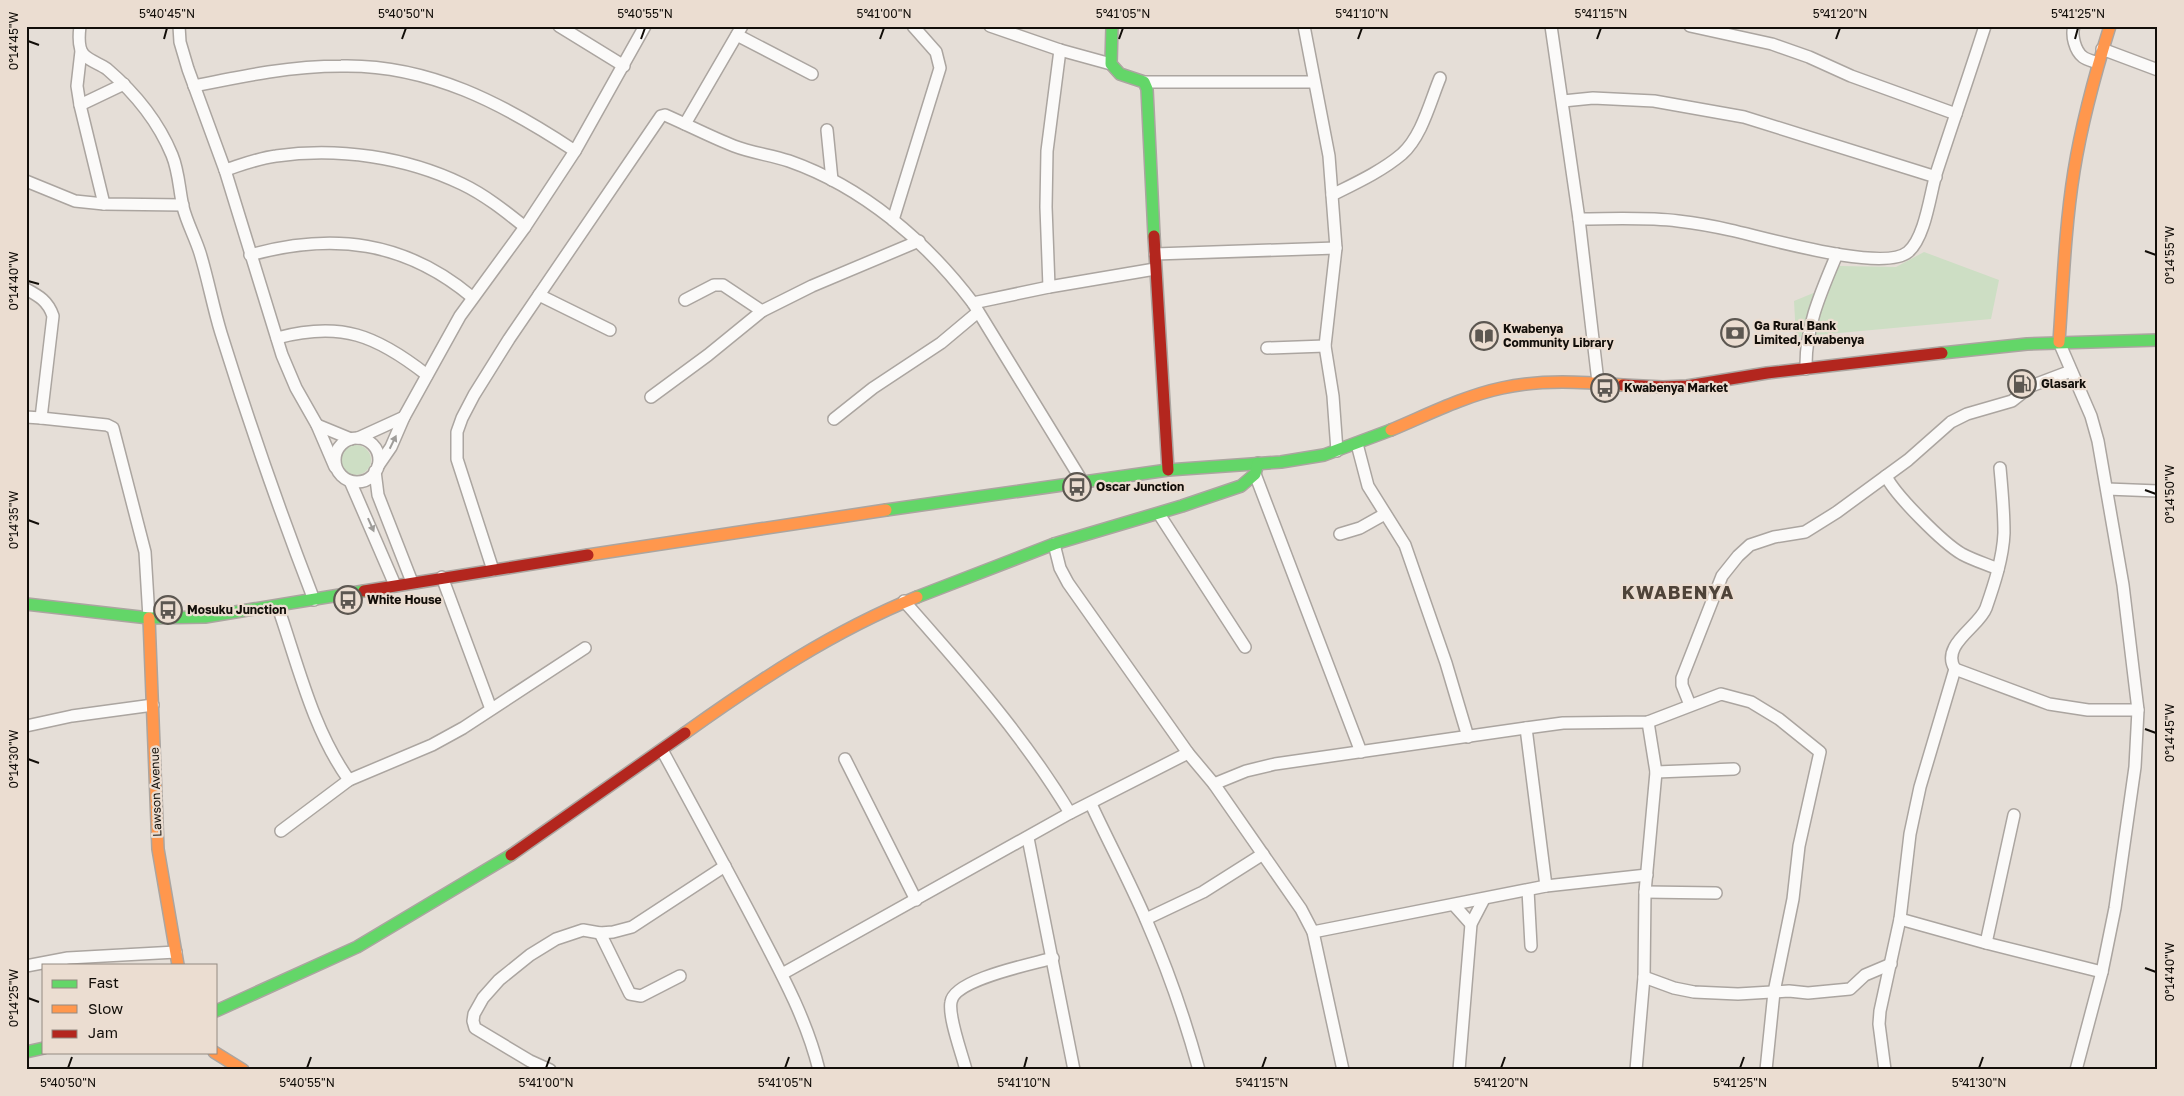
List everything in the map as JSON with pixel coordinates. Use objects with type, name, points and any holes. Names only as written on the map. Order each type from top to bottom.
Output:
[{"type":"main road","points":[[1112,26],[1111,64],[1120,74],[1144,82],[1147,89],[1150,115],[1155,269],[1168,470]]},
{"type":"main road","points":[[2059,342],[2064,265],[2075,166],[2084,115],[2110,26]]},
{"type":"main road","points":[[26,604],[149,618],[205,617],[278,607],[412,582],[1082,481],[1168,470],[1256,468],[1337,451],[1436,411],[1502,388],[1547,382],[1687,386],[1806,369],[2059,342],[2158,340]]},
{"type":"main road","points":[[218,1011],[358,947],[510,856],[707,717],[822,642],[904,601],[1054,544],[1159,514],[1242,486],[1256,468]]},
{"type":"main road","name":"Lawson Avenue","points":[[149,618],[158,849],[178,964]]},
{"type":"main road","points":[[218,1043],[239,1067]]},
{"type":"main road","points":[[26,1052],[42,1048]]},
{"type":"main road","points":[[217,1054],[239,1067]]},
{"type":"street","points":[[80,26],[81,51],[77,86],[104,204]]},
{"type":"street","points":[[179,26],[188,69],[225,170],[277,338],[296,388],[317,425],[336,466],[344,478],[350,481],[364,480],[377,468],[391,447],[404,417],[472,298],[525,227],[575,151],[645,26]]},
{"type":"street","points":[[559,26],[624,66]]},
{"type":"street","points":[[893,220],[940,68],[936,52],[912,26]]},
{"type":"street","points":[[990,26],[1060,50],[1111,64]]},
{"type":"street","points":[[1304,26],[1329,156],[1332,194],[1336,248],[1325,346],[1333,396],[1337,451]]},
{"type":"street","points":[[1551,26],[1579,219],[1598,382]]},
{"type":"street","points":[[1690,26],[1772,44],[1956,114]]},
{"type":"street","points":[[1579,219],[1676,221],[1729,230],[1803,248],[1837,254],[1891,259],[1909,252],[1916,242],[1922,226],[1985,26]]},
{"type":"street","points":[[2074,26],[2072,31],[2076,46],[2082,56],[2098,63]]},
{"type":"street","points":[[685,124],[740,31],[812,74]]},
{"type":"street","points":[[2102,49],[2158,70]]},
{"type":"street","points":[[1049,286],[1046,225],[1047,151],[1060,50]]},
{"type":"street","points":[[81,51],[85,57],[104,67],[124,84],[145,107],[170,149],[180,180],[183,205],[190,230],[200,251],[221,332],[262,462],[314,600]]},
{"type":"street","points":[[194,86],[260,73],[309,67],[380,68],[465,89],[529,120],[575,151]]},
{"type":"street","points":[[1332,194],[1361,180],[1403,153],[1414,139],[1440,78]]},
{"type":"street","points":[[1144,82],[1314,82]]},
{"type":"street","points":[[80,105],[124,84]]},
{"type":"street","points":[[1563,101],[1593,98],[1654,102],[1744,117],[1936,177]]},
{"type":"street","points":[[493,570],[457,459],[458,432],[462,418],[474,395],[539,295],[659,117],[665,115],[734,146],[790,162],[832,180],[862,196],[919,241],[955,279],[976,307],[1082,481]]},
{"type":"street","points":[[827,130],[832,180]]},
{"type":"street","points":[[225,170],[275,156],[304,153],[356,155],[398,162],[462,184],[492,202],[525,227]]},
{"type":"street","points":[[26,182],[75,201],[104,204],[183,205]]},
{"type":"street","points":[[651,396],[708,355],[762,311],[796,293],[919,241]]},
{"type":"street","points":[[250,255],[306,243],[364,245],[400,254],[430,268],[458,285],[472,298]]},
{"type":"street","points":[[1155,254],[1336,248]]},
{"type":"street","points":[[1806,369],[1805,347],[1807,334],[1837,254]]},
{"type":"street","points":[[834,419],[873,388],[941,342],[976,307],[1049,286],[1155,269]]},
{"type":"street","points":[[686,300],[714,285],[723,285],[762,311]]},
{"type":"street","points":[[26,289],[40,297],[50,306],[53,316],[41,418]]},
{"type":"street","points":[[539,295],[610,330]]},
{"type":"street","points":[[277,338],[313,330],[348,332],[394,351],[427,375]]},
{"type":"street","points":[[2059,342],[2091,416],[2108,489],[2124,585],[2138,710],[2135,767],[2126,843],[2102,972],[2076,1070]]},
{"type":"street","points":[[1267,348],[1325,346]]},
{"type":"street","points":[[1690,705],[1682,685],[1682,678],[1722,576],[1738,556],[1750,545],[1758,541],[1805,532],[1837,512],[1908,460],[1951,422],[1967,414],[2012,401],[2031,386],[2071,370]]},
{"type":"street","points":[[26,417],[107,425],[113,428],[145,552],[149,618]]},
{"type":"street","points":[[336,466],[336,452],[340,446],[404,417]]},
{"type":"street","points":[[317,425],[371,444],[376,450],[378,495],[401,558],[412,582]]},
{"type":"street","points":[[1357,444],[1368,486],[1405,544],[1446,663],[1468,736]]},
{"type":"street","points":[[1256,468],[1361,752]]},
{"type":"street","points":[[2000,468],[2004,534],[1998,569],[1985,611],[1956,647],[1952,663],[1955,669],[2048,704],[2088,710],[2138,710]]},
{"type":"street","points":[[1886,476],[1896,492],[1941,538],[1961,553],[1998,569]]},
{"type":"street","points":[[350,481],[395,585]]},
{"type":"street","points":[[2108,489],[2158,491]]},
{"type":"street","points":[[1159,514],[1245,647]]},
{"type":"street","points":[[1340,534],[1360,528],[1385,514]]},
{"type":"street","points":[[1054,544],[1060,568],[1068,583],[1188,752],[1214,784],[1301,910],[1313,932],[1343,1070]]},
{"type":"street","points":[[386,562],[401,558]]},
{"type":"street","points":[[442,578],[491,709]]},
{"type":"street","points":[[904,601],[992,700],[1028,748],[1070,813]]},
{"type":"street","points":[[278,607],[320,728],[349,780]]},
{"type":"street","points":[[282,831],[349,780],[432,745],[463,728],[585,648]]},
{"type":"street","points":[[1885,1070],[1879,1024],[1900,919],[1910,834],[1920,787],[1955,669]]},
{"type":"street","points":[[1214,784],[1246,771],[1275,764],[1563,723],[1648,722],[1722,694],[1743,698],[1779,719],[1820,752],[1800,837],[1793,899],[1774,992],[1766,1070]]},
{"type":"street","points":[[26,726],[72,716],[153,705]]},
{"type":"street","points":[[1636,1070],[1644,977],[1645,892],[1656,772],[1648,722]]},
{"type":"street","points":[[1526,728],[1546,886]]},
{"type":"street","points":[[662,750],[782,974],[809,1033],[819,1070]]},
{"type":"street","points":[[782,974],[1070,813],[1091,804],[1188,752]]},
{"type":"street","points":[[845,759],[916,900]]},
{"type":"street","points":[[1656,772],[1734,769]]},
{"type":"street","points":[[1091,804],[1146,919],[1176,996],[1199,1070]]},
{"type":"street","points":[[1986,943],[2014,815]]},
{"type":"street","points":[[1028,838],[1054,958],[1074,1070]]},
{"type":"street","points":[[1146,919],[1203,892],[1263,854]]},
{"type":"street","points":[[550,1070],[529,1065],[475,1028],[473,1022],[478,1006],[499,980],[530,955],[556,939],[584,930],[600,933],[632,927],[725,866]]},
{"type":"street","points":[[1313,932],[1546,886],[1647,875]]},
{"type":"street","points":[[1528,890],[1531,946]]},
{"type":"street","points":[[1645,892],[1716,894]]},
{"type":"street","points":[[1459,1070],[1472,924],[1484,899]]},
{"type":"street","points":[[1454,905],[1472,924]]},
{"type":"street","points":[[1900,919],[2102,972]]},
{"type":"street","points":[[600,933],[630,994],[641,996],[680,976]]},
{"type":"street","points":[[26,966],[68,958],[176,952]]},
{"type":"street","points":[[966,1070],[950,1011],[952,997],[958,991],[978,980],[1054,958]]},
{"type":"street","points":[[1644,977],[1674,988],[1694,992],[1738,994],[1790,991],[1808,993],[1850,990],[1865,975],[1890,964]]},
{"type":"green space","points":[[1924,252],[1999,280],[1991,319],[1796,337],[1794,301],[1828,287],[1839,266],[1896,267]]},
{"type":"green space","points":[[356,445],[367,449],[371,460],[367,471],[356,475],[345,471],[341,460],[345,449]]},
{"type":"traffic: fast","points":[[1112,26],[1111,64],[1120,74],[1144,82],[1147,89],[1154,236]]},
{"type":"traffic: fast","points":[[1942,353],[2027,344],[2158,340]]},
{"type":"traffic: fast","points":[[886,510],[1168,470],[1281,462],[1324,455],[1391,430]]},
{"type":"traffic: fast","points":[[917,597],[1054,544],[1182,506],[1241,486],[1255,474],[1258,463]]},
{"type":"traffic: fast","points":[[26,604],[149,618],[205,617],[364,591]]},
{"type":"traffic: fast","points":[[218,1010],[357,947],[511,855]]},
{"type":"traffic: fast","points":[[26,1052],[42,1048]]},
{"type":"traffic: slow","points":[[2059,342],[2066,235],[2074,171],[2089,98],[2110,26]]},
{"type":"traffic: slow","points":[[1391,430],[1460,401],[1488,391],[1517,385],[1547,382],[1623,385]]},
{"type":"traffic: slow","points":[[588,555],[886,510]]},
{"type":"traffic: slow","points":[[685,733],[797,658],[856,625],[917,597]]},
{"type":"traffic: slow","points":[[149,618],[158,849],[178,964]]},
{"type":"traffic: slow","points":[[217,1054],[243,1070]]},
{"type":"traffic: jam","points":[[1154,236],[1168,470]]},
{"type":"traffic: jam","points":[[1623,385],[1687,386],[1767,373],[1942,353]]},
{"type":"traffic: jam","points":[[364,591],[588,555]]},
{"type":"traffic: jam","points":[[511,855],[685,733]]},
{"type":"place","name":"Ga Rural Bank Limited, Kwabenya","points":[[1735,333]]},
{"type":"place","name":"Kwabenya Community Library","points":[[1484,336]]},
{"type":"place","name":"Glasark","points":[[2022,384]]},
{"type":"place","name":"Kwabenya Market","points":[[1605,388]]},
{"type":"place","name":"Oscar Junction","points":[[1077,487]]},
{"type":"place","name":"White House","points":[[348,600]]},
{"type":"place","name":"Mosuku Junction","points":[[168,610]]},
{"type":"district","name":"KWABENYA","points":[[1678,593]]}]
